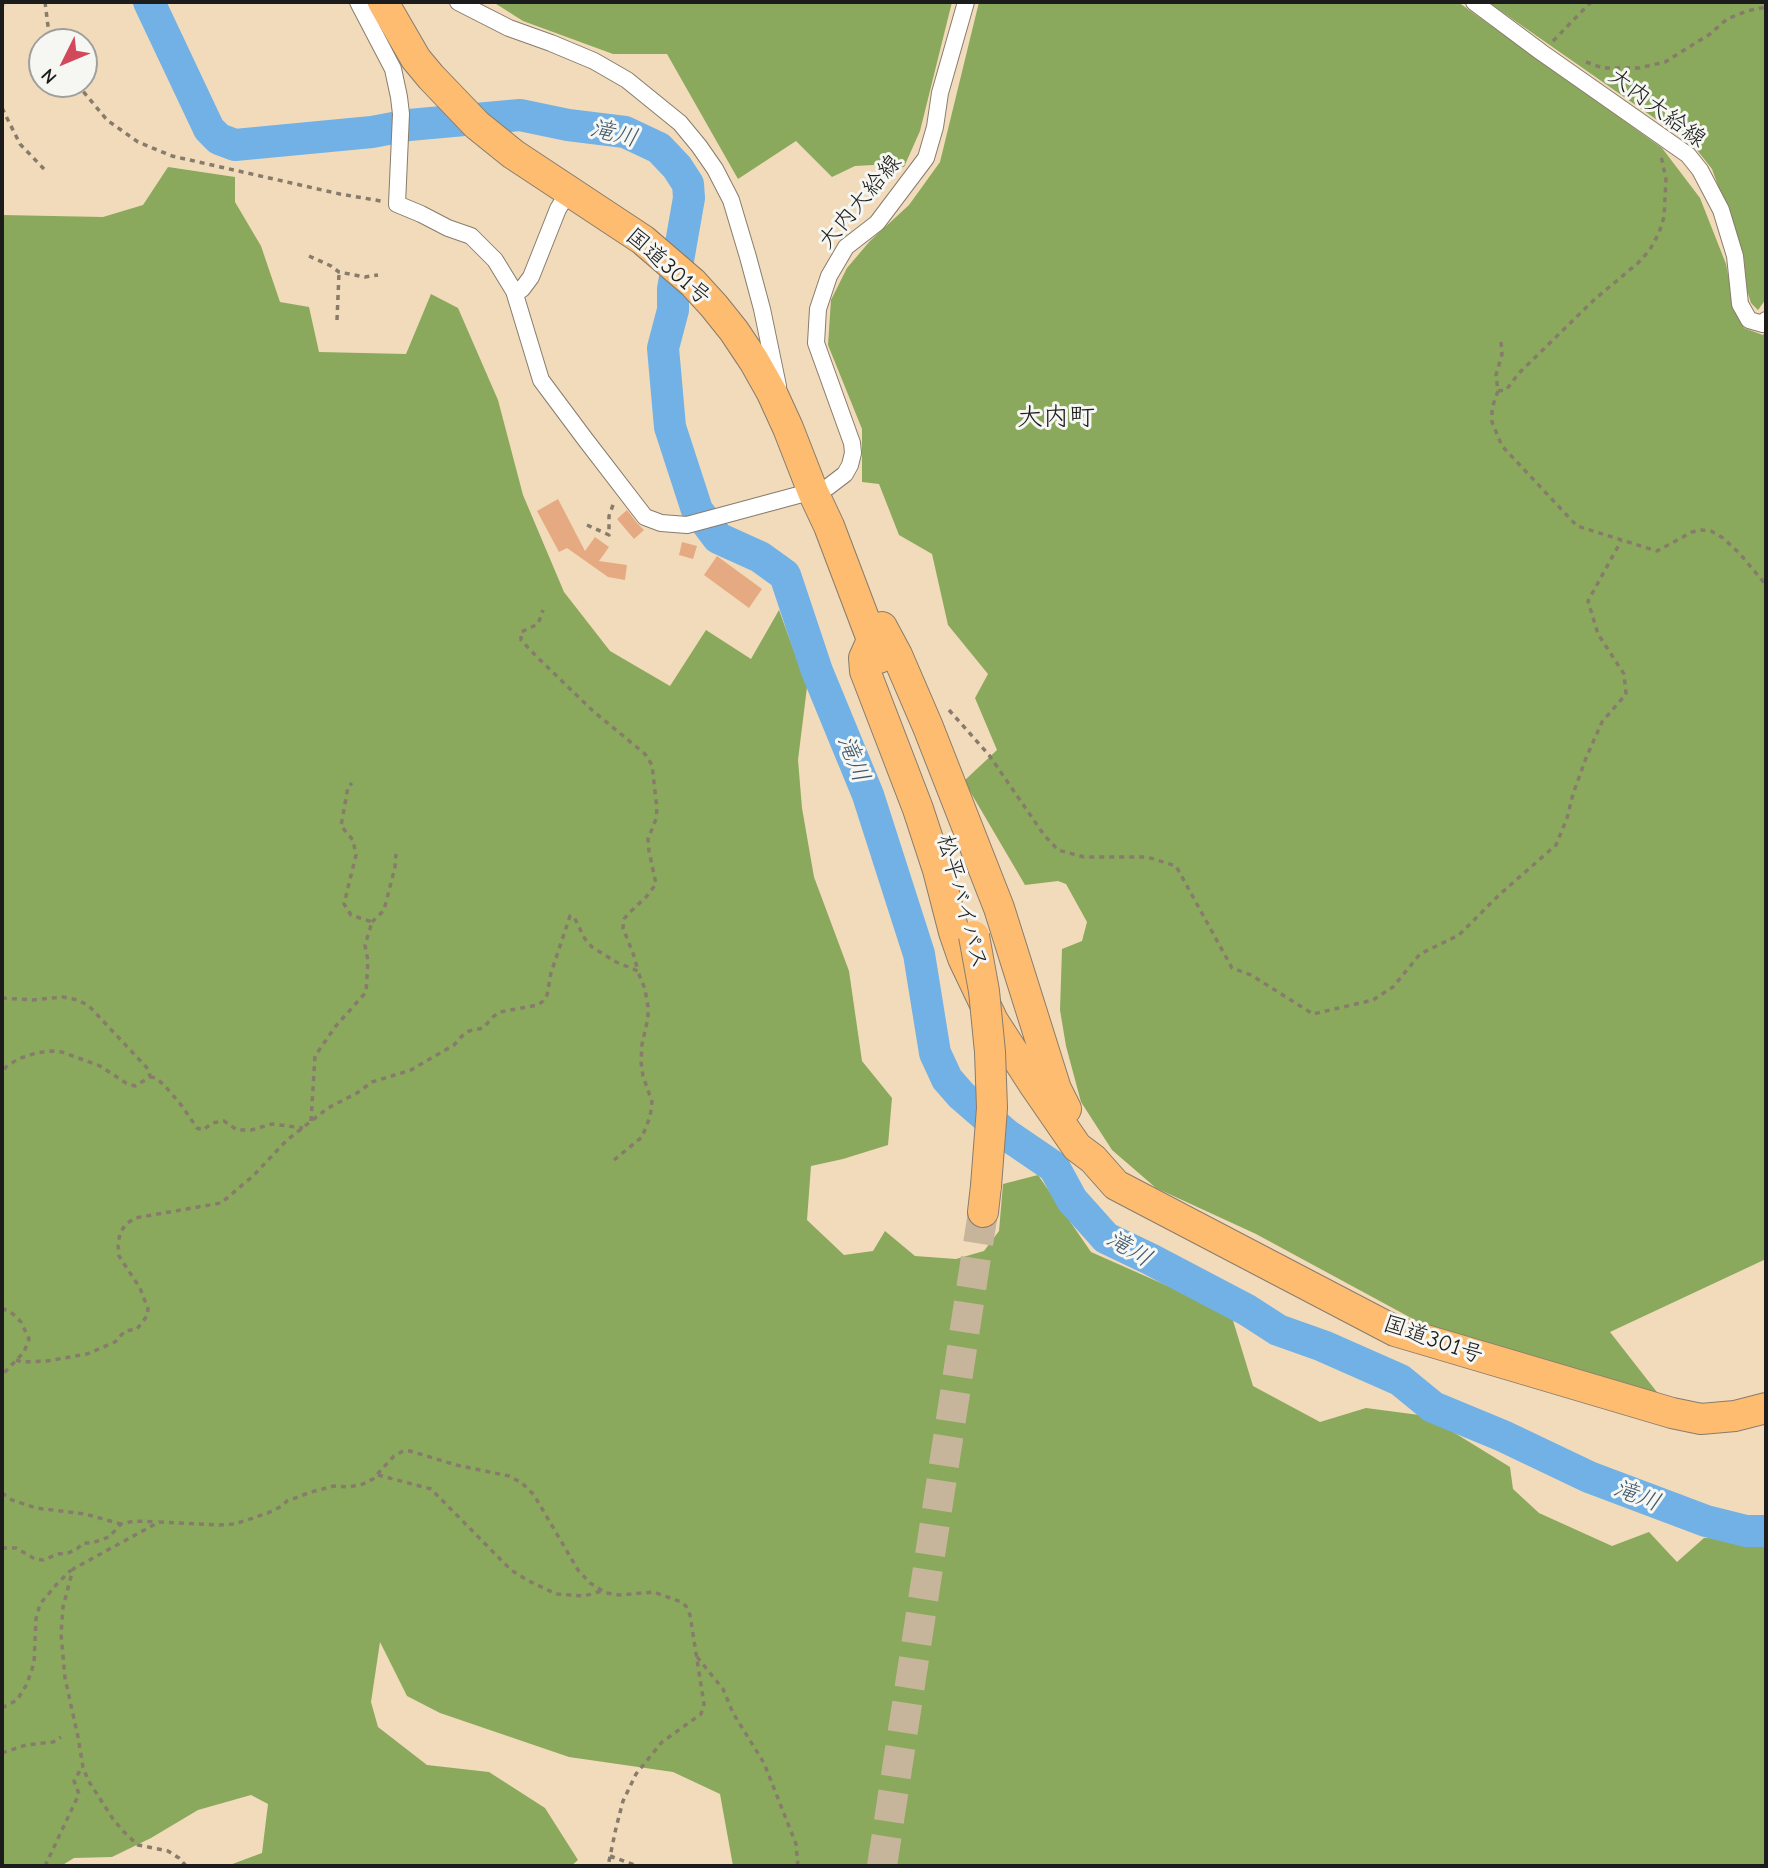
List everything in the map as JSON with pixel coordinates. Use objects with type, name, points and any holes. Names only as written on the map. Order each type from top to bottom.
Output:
[{"type":"highway","name":"国道301号","points":[[383,2],[416,59],[477,125],[513,155],[643,240],[693,283],[734,331],[776,402],[829,526],[859,606]]},
{"type":"highway","name":"松平バイパス","points":[[859,606],[956,863],[974,936],[984,991],[990,1052],[992,1108],[985,1199]]},
{"type":"highway","points":[[859,606],[877,618],[885,630],[923,715],[999,908],[1056,1089],[1093,1159]]},
{"type":"highway","points":[[872,640],[864,658],[865,671],[918,808],[963,958],[993,1021],[1035,1086],[1077,1147],[1093,1159]]},
{"type":"highway","name":"国道301号","points":[[1093,1159],[1116,1185],[1395,1331],[1672,1413],[1701,1419],[1735,1416],[1766,1408]]},
{"type":"street","points":[[358,2],[393,69],[401,114],[397,204]]},
{"type":"street","points":[[458,2],[509,28],[594,61],[627,80],[680,123],[699,146],[731,200],[762,309],[779,389],[776,402]]},
{"type":"street","name":"大内大給線","points":[[397,204],[471,236],[495,260],[514,294],[541,380],[645,517],[662,523],[687,525],[828,487],[845,474],[853,453],[852,443],[816,343],[818,309],[829,276],[846,247],[877,223],[926,158],[935,127],[940,93],[966,2]]},
{"type":"street","name":"大内大給線","points":[[1474,2],[1688,155],[1700,170],[1721,210],[1735,256],[1740,304],[1749,320],[1763,324],[1766,320]]},
{"type":"street","points":[[514,294],[522,289],[531,277],[558,209],[569,191]]},
{"type":"path","points":[[2,8],[3,2]]},
{"type":"path","points":[[45,2],[48,28]]},
{"type":"path","points":[[1541,52],[1591,2]]},
{"type":"path","points":[[1580,59],[1603,68],[1639,68],[1665,62],[1710,34],[1727,19],[1766,7]]},
{"type":"path","points":[[89,98],[107,120],[138,142],[172,156],[340,194],[397,204]]},
{"type":"path","points":[[2,108],[20,144],[44,169]]},
{"type":"path","points":[[1499,391],[1506,390],[1519,373],[1595,299],[1649,251],[1659,233],[1666,198],[1665,171],[1654,138],[1656,131]]},
{"type":"path","points":[[309,256],[339,272],[378,275]]},
{"type":"path","points":[[337,320],[339,272]]},
{"type":"path","points":[[1501,342],[1502,354],[1496,375],[1499,391],[1492,408],[1492,422],[1502,446],[1577,526],[1657,551],[1692,532],[1711,531],[1740,554],[1766,585]]},
{"type":"path","points":[[587,525],[610,535],[609,516],[612,505],[624,490]]},
{"type":"path","points":[[949,710],[989,755],[1044,835],[1058,850],[1084,857],[1147,857],[1176,866],[1232,968],[1251,975],[1313,1014],[1373,1000],[1394,986],[1420,954],[1459,935],[1499,895],[1556,845],[1586,758],[1602,722],[1626,694],[1624,674],[1598,634],[1588,601],[1620,541]]},
{"type":"path","points":[[543,610],[538,624],[521,632],[522,640],[593,711],[645,754],[652,765],[657,809],[648,839],[656,884],[629,912],[622,928],[645,989],[648,1018],[641,1062],[652,1102],[650,1117],[642,1137],[614,1160]]},
{"type":"path","points":[[352,783],[348,787],[341,826],[353,840],[356,855],[344,904],[351,915],[372,922]]},
{"type":"path","points":[[311,1121],[315,1055],[366,992],[366,945],[372,922],[384,910],[396,854]]},
{"type":"path","points":[[16,1360],[47,1360],[87,1354],[115,1342],[125,1331],[137,1329],[147,1316],[148,1309],[140,1288],[119,1256],[120,1233],[126,1224],[135,1219],[221,1203],[253,1176],[287,1140],[328,1108],[372,1082],[411,1070],[454,1045],[469,1031],[483,1028],[500,1012],[538,1005],[547,995],[551,973],[570,916],[574,917],[592,947],[638,971]]},
{"type":"path","points":[[2,998],[33,1000],[63,997],[78,1000],[89,1006],[149,1070],[150,1077]]},
{"type":"path","points":[[2,1073],[18,1059],[36,1053],[62,1052],[100,1066],[135,1086],[150,1077],[156,1078],[182,1106],[197,1128],[203,1130],[212,1123],[224,1121],[237,1130],[251,1130],[272,1124],[304,1128]]},
{"type":"path","points":[[2,1308],[21,1322],[29,1339],[24,1352],[2,1375]]},
{"type":"path","points":[[2,1493],[12,1500],[36,1508],[85,1514],[121,1524],[134,1521],[219,1525],[235,1524],[268,1513],[287,1501],[311,1492],[334,1486],[363,1484],[373,1479],[394,1456],[403,1451],[509,1476],[522,1483],[534,1495],[578,1570],[590,1583],[606,1593],[619,1595],[654,1592],[681,1602],[690,1615],[704,1704],[701,1714],[662,1742],[636,1774],[623,1801],[608,1866]]},
{"type":"path","points":[[377,1474],[431,1489],[511,1570],[527,1580],[556,1594],[584,1595],[602,1591]]},
{"type":"path","points":[[2,1708],[17,1700],[27,1684],[34,1663],[36,1619],[40,1604],[73,1569],[159,1522]]},
{"type":"path","points":[[2,1548],[16,1548],[35,1559],[49,1559],[77,1549],[83,1543],[92,1543],[109,1536],[121,1524]]},
{"type":"path","points":[[73,1569],[63,1607],[61,1634],[65,1678],[83,1767],[88,1780],[124,1832],[138,1845],[168,1851],[186,1866]]},
{"type":"path","points":[[696,1655],[723,1689],[733,1713],[764,1763],[796,1843],[798,1866]]},
{"type":"path","points":[[2,1753],[26,1745],[53,1742],[61,1737]]},
{"type":"path","points":[[45,1866],[79,1794],[74,1781],[83,1767]]},
{"type":"path","points":[[610,1856],[637,1866]]},
{"type":"green space","points":[[493,2],[952,2],[920,131],[904,167],[855,166],[832,177],[796,141],[738,179],[667,54],[613,54],[523,21]]},
{"type":"green space","points":[[979,2],[1458,2],[1662,148],[1700,198],[1726,264],[1735,312],[1744,328],[1763,335],[1766,331],[1766,1259],[1610,1332],[1660,1396],[1437,1332],[1256,1234],[1156,1188],[1112,1150],[1081,1102],[1066,1046],[1060,1010],[1062,949],[1082,941],[1087,922],[1066,884],[1058,881],[1025,885],[964,781],[997,750],[975,698],[988,674],[948,625],[932,554],[899,535],[879,484],[862,482],[862,429],[828,345],[831,300],[847,268],[870,241],[909,205],[940,162]]},
{"type":"green space","points":[[1488,2],[1766,2],[1766,299],[1758,310],[1751,303],[1744,258],[1712,169],[1693,145]]},
{"type":"green space","points":[[168,167],[235,177],[235,202],[261,246],[280,302],[309,307],[319,352],[406,354],[431,294],[458,308],[498,400],[523,495],[564,592],[610,651],[670,686],[706,630],[751,659],[779,610],[807,687],[798,760],[802,808],[814,877],[849,971],[862,1061],[892,1098],[888,1145],[811,1166],[807,1220],[844,1255],[873,1251],[885,1231],[915,1256],[956,1259],[984,1251],[999,1231],[1003,1184],[1038,1175],[1091,1252],[1231,1314],[1253,1386],[1320,1422],[1366,1408],[1427,1416],[1510,1467],[1513,1489],[1539,1513],[1612,1546],[1649,1532],[1677,1562],[1704,1538],[1766,1539],[1766,1866],[733,1866],[720,1794],[673,1772],[569,1757],[440,1713],[407,1696],[380,1642],[371,1702],[378,1727],[427,1765],[489,1772],[545,1808],[578,1860],[571,1866],[227,1866],[262,1853],[268,1804],[251,1795],[198,1810],[112,1857],[74,1858],[61,1866],[2,1866],[2,215],[103,217],[143,205]]},
{"type":"building","points":[[558,499],[585,551],[595,537],[609,547],[599,561],[627,565],[625,580],[608,577],[567,548],[559,552],[537,511]]},
{"type":"building","points":[[627,510],[644,530],[634,539],[617,519]]},
{"type":"building","points":[[682,542],[697,546],[693,559],[679,555]]},
{"type":"building","points":[[717,556],[762,589],[749,608],[704,575]]},
{"type":"waterway","name":"滝川","points":[[149,2],[209,129],[219,139],[235,145],[520,115],[568,125],[625,132],[659,148],[688,184],[689,198],[673,289],[673,310],[663,348],[670,427],[697,510],[718,538],[760,557],[785,575],[817,671],[868,795],[919,954],[935,1053],[947,1079],[961,1095],[1007,1135],[1054,1167],[1072,1200],[1106,1238],[1247,1310],[1278,1330],[1323,1346],[1400,1380],[1433,1407],[1503,1436],[1589,1477],[1706,1521],[1746,1531],[1766,1531]]},
{"type":"tunnel","points":[[882,1866],[983,1212]]},
{"type":"district","name":"大内町","points":[[1056,418]]}]
